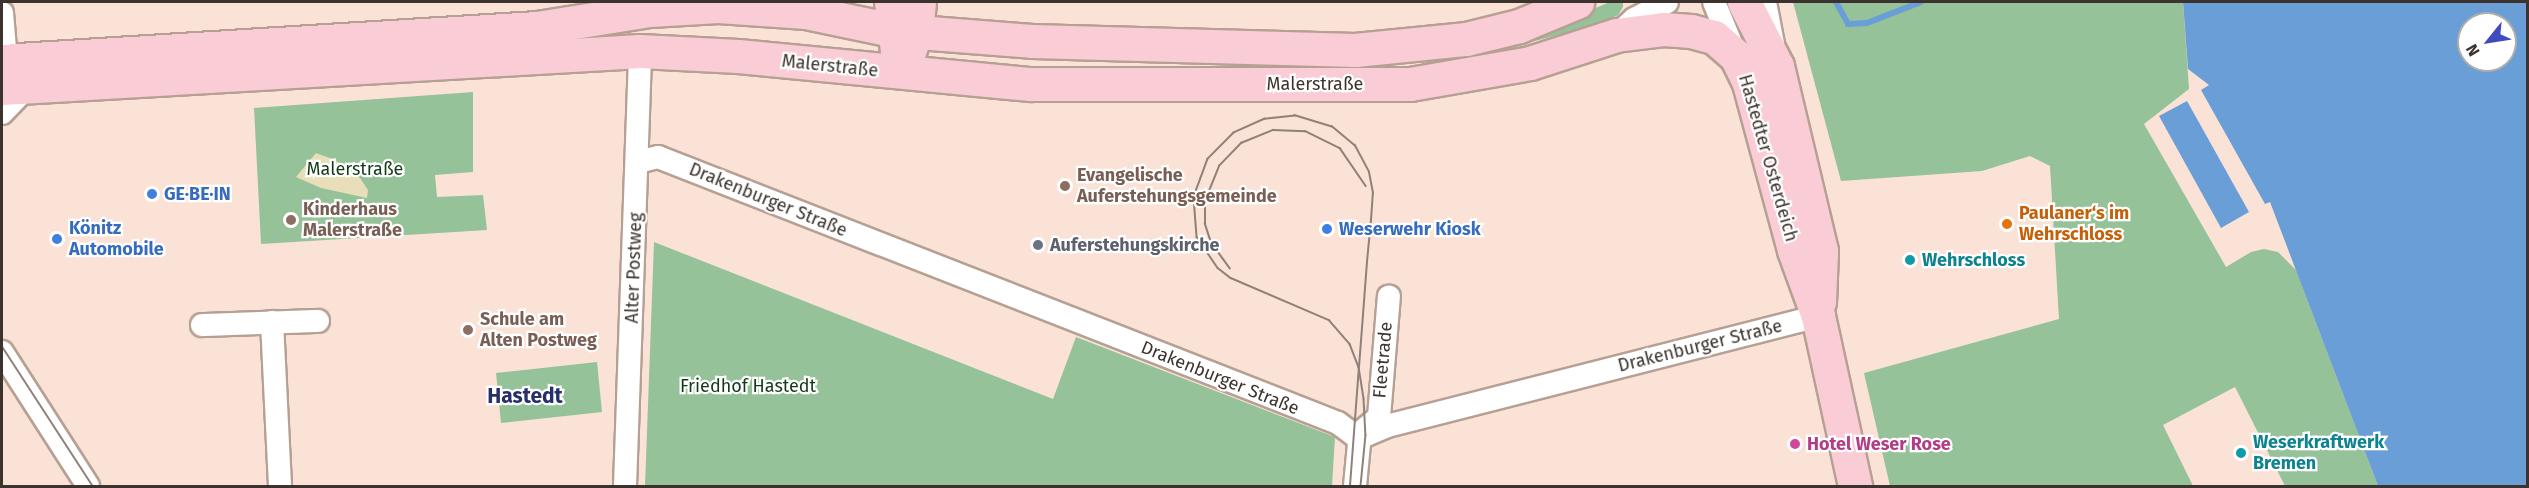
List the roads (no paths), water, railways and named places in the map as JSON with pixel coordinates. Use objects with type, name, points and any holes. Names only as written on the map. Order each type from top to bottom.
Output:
[{"type":"main road","name":"Malerstraße","points":[[9,74],[537,28],[651,6],[841,9],[905,16],[1032,42],[1355,50],[1428,45],[1519,26],[1576,2]]},
{"type":"main road","points":[[1744,2],[1777,66]]},
{"type":"main road","points":[[902,74],[905,16]]},
{"type":"main road","name":"Malerstraße","points":[[9,74],[639,51],[738,56],[902,74],[1031,84],[1410,84],[1530,63],[1629,18],[1714,37],[1736,56]]},
{"type":"main road","name":"Hastedter Osterdeich","points":[[1736,56],[1749,83],[1794,250],[1818,316],[1855,486]]},
{"type":"main road","name":"Hastedter Osterdeich","points":[[1777,66],[1821,251],[1818,316]]},
{"type":"street","name":"Malerstraße","points":[[1519,26],[1547,2]]},
{"type":"street","name":"Malerstraße","points":[[1629,18],[1667,2]]},
{"type":"street","name":"Hastedter Osterdeich","points":[[1714,2],[1736,56]]},
{"type":"street","name":"Hastedter Osterdeich","points":[[1765,2],[1777,66]]},
{"type":"street","points":[[2,13],[9,74],[2,113]]},
{"type":"street","name":"Alter Postweg","points":[[625,486],[638,162],[634,147],[639,51]]},
{"type":"street","name":"Drakenburger Straße","points":[[638,162],[658,157],[666,159],[1338,423],[1360,435],[1818,316]]},
{"type":"street","name":"Fleetrade","points":[[1360,435],[1379,417],[1389,296]]},
{"type":"street","points":[[202,325],[318,321]]},
{"type":"street","points":[[272,322],[280,486]]},
{"type":"street","points":[[2,341],[18,377]]},
{"type":"street","points":[[2,352],[88,486]]},
{"type":"street","points":[[1355,486],[1360,435]]},
{"type":"water","points":[[2183,2],[2527,2],[2527,486],[2378,486],[2270,202],[2265,204],[2201,90],[2209,85],[2188,69]]},
{"type":"water","points":[[2187,101],[2249,212],[2221,228],[2159,116]]},
{"type":"waterway","points":[[1836,2],[1848,24],[1867,23],[1921,2]]},
{"type":"tram line","points":[[1350,486],[1359,367],[1367,262],[1373,193],[1369,172],[1355,146],[1332,127],[1295,116],[1265,119],[1234,133],[1208,159],[1194,197],[1197,237],[1218,268],[1231,278],[1329,320],[1350,344],[1359,367],[1364,399],[1366,435],[1361,486]]},
{"type":"tram line","points":[[1230,269],[1211,243],[1205,224],[1205,201],[1219,166],[1241,143],[1273,130],[1305,131],[1340,148],[1366,186]]},
{"type":"tram line","points":[[2,346],[93,486]]},
{"type":"place","name":"Evangelische Auferstehungsgemeinde","points":[[1065,186]]},
{"type":"place","name":"GE·BE·IN","points":[[152,194]]},
{"type":"place","name":"Kinderhaus Malerstraße","points":[[291,220]]},
{"type":"place","name":"Paulaner‘s im Wehrschloss","points":[[2007,224]]},
{"type":"place","name":"Weserwehr Kiosk","points":[[1327,229]]},
{"type":"place","name":"Könitz Automobile","points":[[57,239]]},
{"type":"place","name":"Auferstehungskirche","points":[[1038,245]]},
{"type":"place","name":"Wehrschloss","points":[[1910,260]]},
{"type":"place","name":"Schule am Alten Postweg","points":[[468,330]]},
{"type":"place","name":"Hotel Weser Rose","points":[[1795,444]]},
{"type":"place","name":"Weserkraftwerk Bremen","points":[[2241,453]]},
{"type":"district","name":"Hastedt","points":[[525,396]]},
{"type":"park label","name":"Friedhof Hastedt","points":[[748,386]]}]
